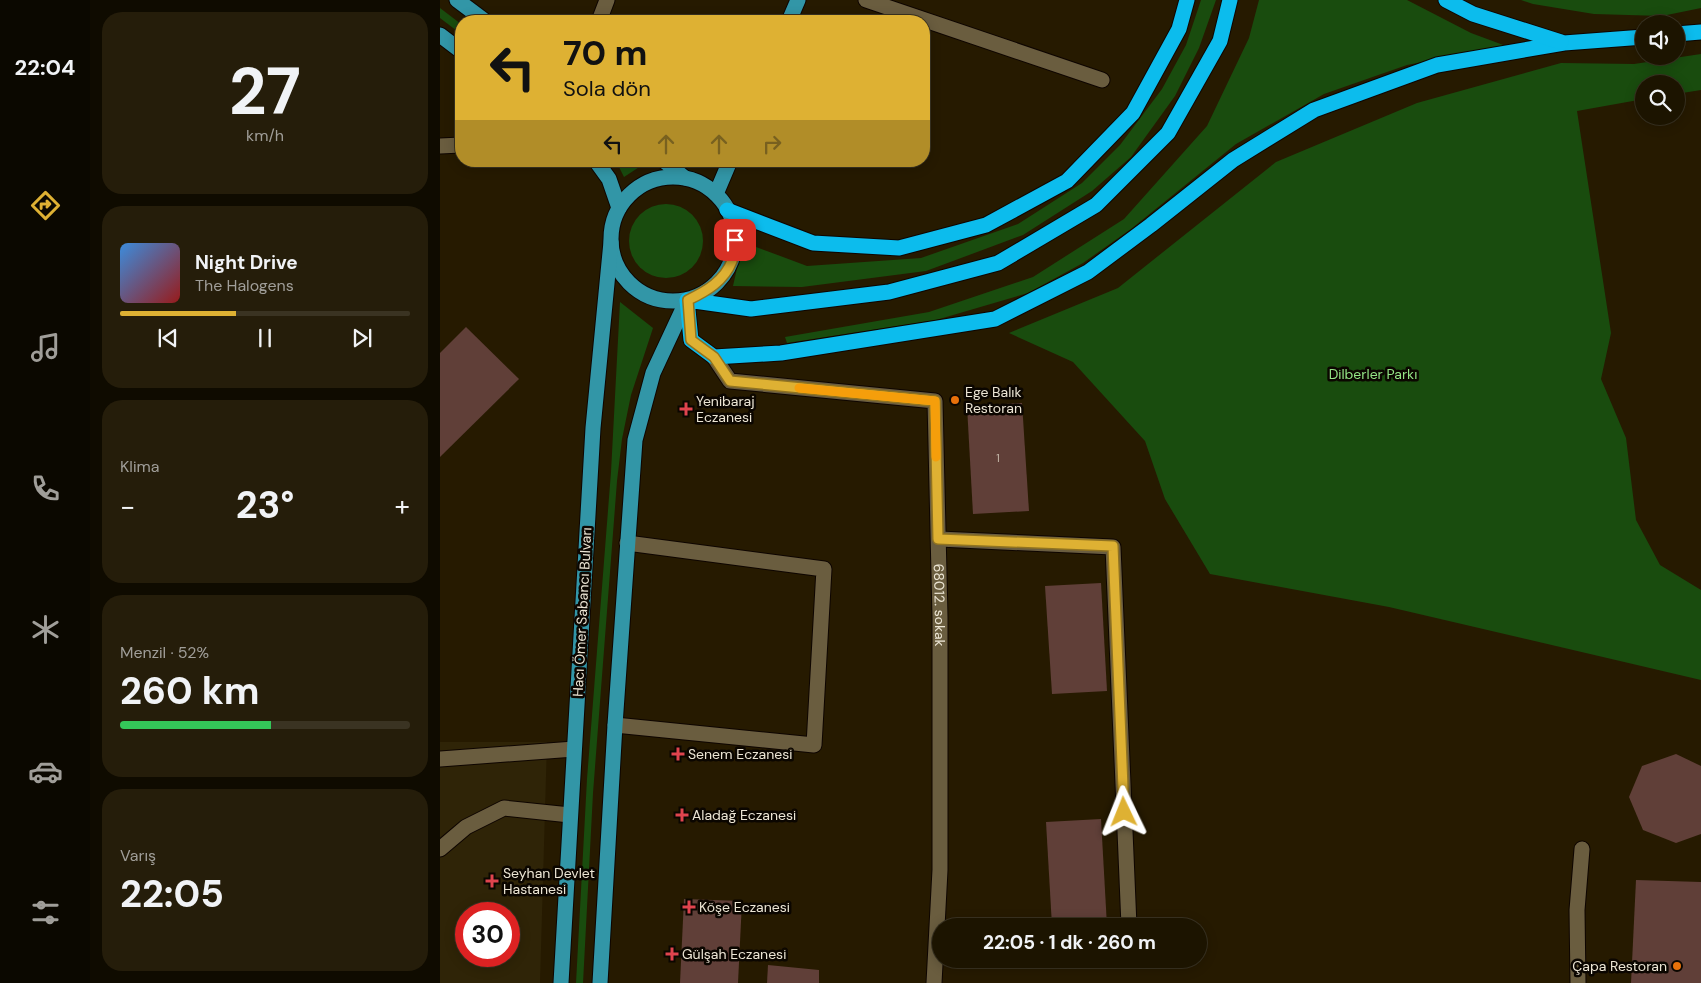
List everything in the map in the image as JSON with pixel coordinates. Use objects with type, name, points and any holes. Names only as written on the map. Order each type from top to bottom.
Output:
[{"type":"highway","points":[[727,210],[813,243],[899,248],[986,225],[1067,181],[1133,113],[1179,28],[1187,0]]},
{"type":"highway","points":[[1230,0],[1220,41],[1168,133],[1096,205],[998,263],[889,292],[751,309],[688,300],[691,340],[714,357],[781,353],[995,319],[1088,272],[1233,160],[1314,110],[1437,65],[1564,43],[1635,38]]},
{"type":"highway","points":[[1446,0],[1473,14],[1564,43]]},
{"type":"highway","points":[[1685,33],[1701,32]]},
{"type":"main road","points":[[792,15],[798,0]]},
{"type":"main road","points":[[466,3],[479,15]]},
{"type":"main road","points":[[440,35],[455,46]]},
{"type":"main road","points":[[601,167],[610,179],[618,208]]},
{"type":"main road","points":[[671,167],[685,178]]},
{"type":"main road","points":[[716,194],[727,167]]},
{"type":"main road","points":[[670,177],[690,179],[716,194],[727,210],[733,220],[735,240],[732,261],[721,278],[706,292],[688,300],[667,301],[648,296],[630,284],[618,268],[611,248],[611,242],[612,228],[618,208],[632,192],[650,181],[670,177]]},
{"type":"main road","name":"Hacı Ömer Sabancı Bulvarı","points":[[562,983],[593,428],[611,242]]},
{"type":"main road","points":[[600,983],[615,725],[635,440],[653,373],[688,300]]},
{"type":"street","points":[[601,15],[607,0]]},
{"type":"street","points":[[866,0],[910,15]]},
{"type":"street","points":[[930,22],[1102,80]]},
{"type":"street","points":[[440,146],[455,146]]},
{"type":"street","name":"68012. sokak","points":[[714,357],[730,381],[935,401],[940,617],[940,870],[934,983]]},
{"type":"street","points":[[938,539],[1113,546],[1129,918]]},
{"type":"street","points":[[615,725],[814,745],[824,569],[628,543]]},
{"type":"street","points":[[440,759],[574,749]]},
{"type":"street","points":[[440,849],[466,827],[504,808],[570,815]]},
{"type":"street","points":[[1578,983],[1577,910],[1582,849]]},
{"type":"shaded area","name":"Seyhan Devlet Hastanesi","points":[[440,742],[547,742],[540,983],[440,983]]},
{"type":"green space","points":[[1201,0],[1216,0],[1199,48],[1175,96],[1131,157],[1092,191],[1023,235],[926,271],[802,287],[733,286],[743,242],[807,266],[921,258],[1018,224],[1082,183],[1120,145],[1162,89],[1186,45]]},
{"type":"green space","points":[[1259,0],[1407,0],[1471,33],[1506,46],[1407,65],[1324,94],[1236,144],[1131,229],[1083,263],[1028,293],[936,320],[787,343],[785,337],[929,312],[1033,277],[1124,219],[1207,126],[1249,38]]},
{"type":"green space","points":[[1521,0],[1701,0],[1701,8],[1667,15],[1635,15],[1594,14],[1533,4]]},
{"type":"green space","points":[[440,8],[455,19],[455,29],[440,18]]},
{"type":"green space","name":"Dilberler Parkı","points":[[1701,54],[1701,90],[1685,93],[1685,75],[1635,75],[1635,101],[1577,111],[1611,333],[1601,379],[1626,438],[1636,520],[1660,565],[1701,590],[1701,680],[1389,607],[1210,574],[1165,499],[1145,441],[1073,362],[1009,333],[1118,288],[1276,162],[1417,103],[1561,63],[1685,65],[1685,56]]},
{"type":"green space","points":[[619,167],[639,167],[624,177]]},
{"type":"green space","points":[[659,204],[673,204],[687,210],[697,220],[703,234],[701,255],[687,272],[673,278],[659,278],[645,272],[635,262],[629,248],[629,234],[635,220],[645,210]]},
{"type":"green space","points":[[620,302],[653,328],[631,395],[622,439],[617,481],[593,793],[583,983],[576,983],[587,779],[611,472]]},
{"type":"building","points":[[466,327],[519,379],[440,457],[440,353]]},
{"type":"building","points":[[1022,403],[1029,511],[973,514],[967,406]]},
{"type":"building","points":[[1101,583],[1107,691],[1052,694],[1045,586]]},
{"type":"building","points":[[1676,754],[1701,766],[1701,834],[1676,843],[1643,830],[1629,797],[1642,766]]},
{"type":"building","points":[[1101,819],[1107,918],[1052,918],[1046,822]]},
{"type":"building","points":[[1636,880],[1701,882],[1701,983],[1631,983]]},
{"type":"building","points":[[684,899],[742,901],[738,983],[680,983]]},
{"type":"building","points":[[768,965],[819,970],[819,983],[767,983]]},
{"type":"slow traffic","points":[[799,388],[935,401],[936,457]]},
{"type":"place","name":"Ege Balık Restoran","points":[[955,400]]},
{"type":"place","name":"Yenibaraj Eczanesi","points":[[686,409]]},
{"type":"place","name":"Senem Eczanesi","points":[[678,754]]},
{"type":"place","name":"Aladağ Eczanesi","points":[[682,815]]},
{"type":"place","name":"Seyhan Devlet Hastanesi","points":[[492,881]]},
{"type":"place","name":"Köşe Eczanesi","points":[[689,907]]},
{"type":"place","name":"Gülşah Eczanesi","points":[[672,954]]},
{"type":"place","name":"Çapa Restoran","points":[[1677,966]]},
{"type":"route","points":[[735,240],[732,261],[721,278],[706,292],[688,300],[691,340],[714,357],[730,381],[935,401],[938,539],[1113,546],[1124,812]]}]
